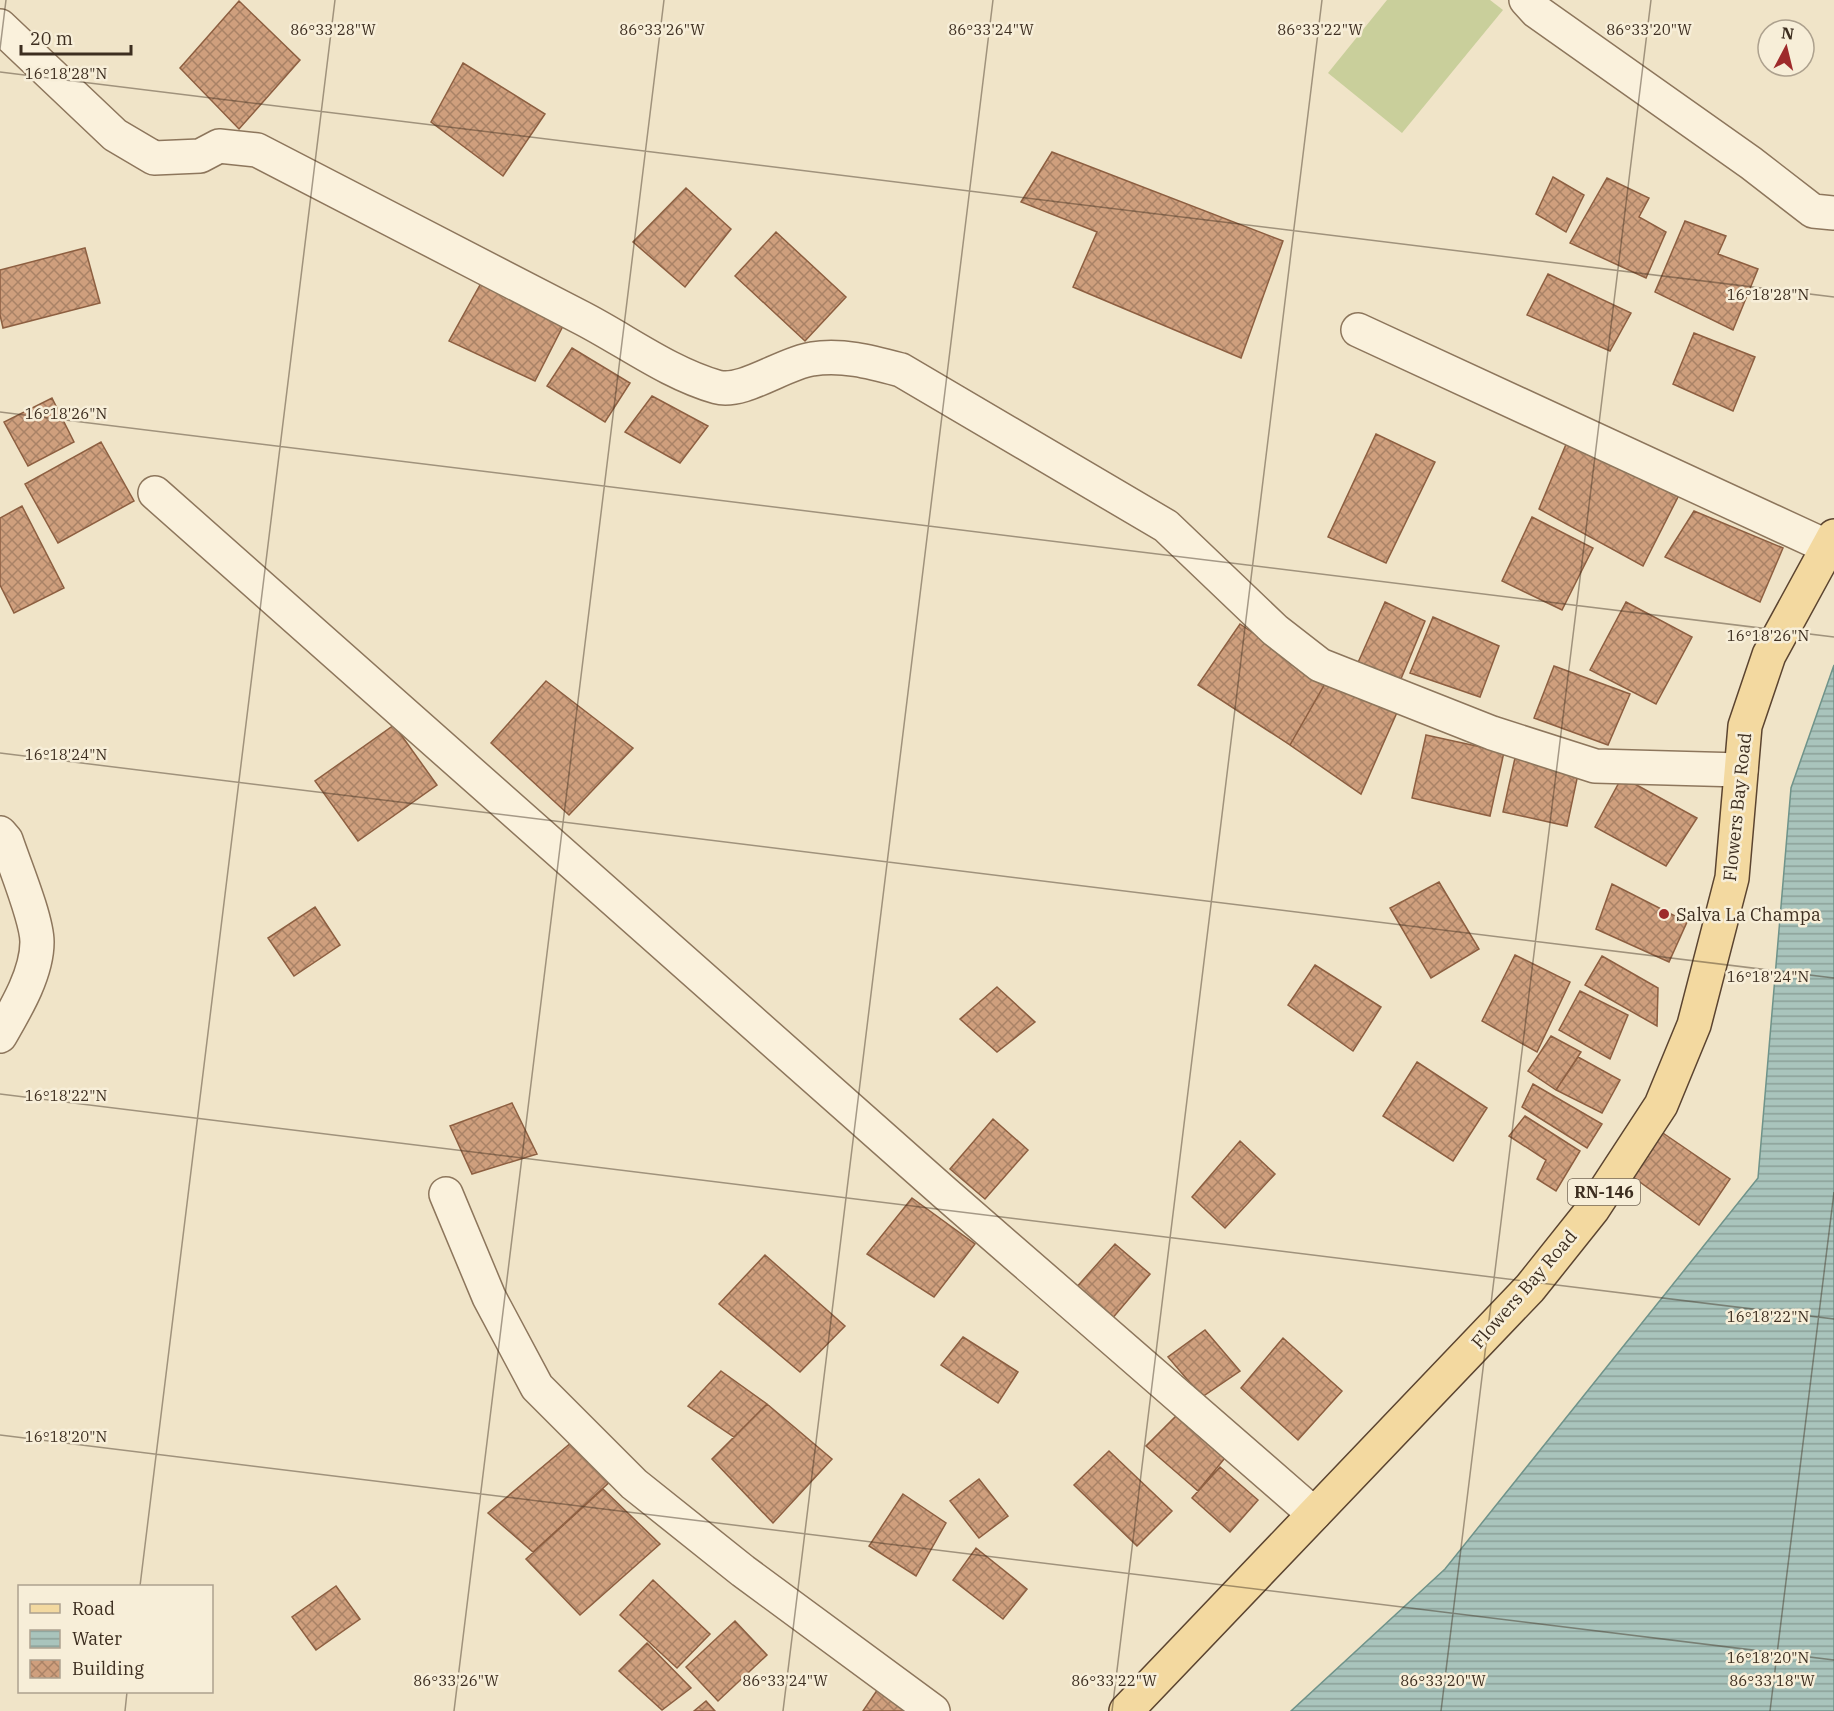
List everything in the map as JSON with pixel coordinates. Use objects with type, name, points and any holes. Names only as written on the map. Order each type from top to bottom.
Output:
[{"type":"main road","name":"Flowers Bay Road","points":[[1126,1711],[1530,1288],[1593,1209],[1661,1105],[1694,1025],[1732,878],[1745,726],[1769,655],[1831,542]]},
{"type":"street","points":[[1526,0],[1536,11],[1751,163],[1813,211],[1834,213]]},
{"type":"street","points":[[0,26],[115,135],[154,158],[200,156],[219,146],[257,150],[595,325],[682,374],[720,388],[744,385],[778,369],[811,359],[852,358],[901,370],[1166,526],[1275,630],[1320,665],[1492,733],[1596,766],[1741,770]]},
{"type":"street","points":[[1358,330],[1831,542]]},
{"type":"street","points":[[155,494],[945,1193],[1314,1514]]},
{"type":"street","points":[[0,833],[6,840],[16,869],[37,942],[25,993],[0,1036]]},
{"type":"street","points":[[446,1194],[489,1297],[537,1387],[634,1484],[743,1571],[933,1711]]},
{"type":"green space","points":[[1387,0],[1490,0],[1503,10],[1402,133],[1328,73]]},
{"type":"water","points":[[1834,665],[1834,1711],[1291,1711],[1445,1569],[1758,1178],[1791,788]]},
{"type":"building","points":[[239,1],[300,60],[239,129],[180,68]]},
{"type":"building","points":[[463,63],[545,114],[503,176],[431,122]]},
{"type":"building","points":[[1052,152],[1283,241],[1241,358],[1073,287],[1097,232],[1021,202]]},
{"type":"building","points":[[1553,177],[1584,195],[1566,232],[1536,214]]},
{"type":"building","points":[[1607,178],[1649,198],[1639,217],[1666,232],[1646,278],[1570,243]]},
{"type":"building","points":[[686,188],[731,229],[685,287],[633,242]]},
{"type":"building","points":[[1685,221],[1726,236],[1718,254],[1758,269],[1733,330],[1655,292]]},
{"type":"building","points":[[776,232],[846,297],[805,341],[735,276]]},
{"type":"building","points":[[85,248],[100,303],[3,328],[0,315],[0,270]]},
{"type":"building","points":[[1548,274],[1631,313],[1610,351],[1527,315]]},
{"type":"building","points":[[485,276],[566,320],[535,381],[449,341]]},
{"type":"building","points":[[1694,333],[1755,357],[1733,411],[1673,384]]},
{"type":"building","points":[[572,348],[630,383],[605,422],[547,386]]},
{"type":"building","points":[[652,396],[708,426],[680,463],[625,432]]},
{"type":"building","points":[[52,398],[74,442],[28,466],[4,422]]},
{"type":"building","points":[[1376,434],[1435,462],[1386,563],[1328,537]]},
{"type":"building","points":[[101,442],[134,501],[58,543],[25,484]]},
{"type":"building","points":[[1567,442],[1679,495],[1643,566],[1539,509]]},
{"type":"building","points":[[22,506],[64,588],[14,613],[0,585],[0,518]]},
{"type":"building","points":[[1694,511],[1783,548],[1760,602],[1665,557]]},
{"type":"building","points":[[1532,517],[1593,548],[1562,610],[1502,581]]},
{"type":"building","points":[[1385,602],[1425,621],[1398,686],[1356,667]]},
{"type":"building","points":[[1626,602],[1692,637],[1656,704],[1590,670]]},
{"type":"building","points":[[1433,617],[1499,646],[1480,697],[1410,673]]},
{"type":"building","points":[[1240,624],[1326,682],[1290,745],[1198,685]]},
{"type":"building","points":[[1554,666],[1630,694],[1608,745],[1534,718]]},
{"type":"building","points":[[546,681],[633,748],[569,815],[491,743]]},
{"type":"building","points":[[1326,682],[1399,708],[1361,794],[1290,745]]},
{"type":"building","points":[[394,725],[437,785],[358,841],[315,781]]},
{"type":"building","points":[[1426,735],[1504,752],[1490,816],[1412,798]]},
{"type":"building","points":[[1515,758],[1578,774],[1567,826],[1503,812]]},
{"type":"building","points":[[1622,777],[1697,818],[1666,866],[1595,827]]},
{"type":"building","points":[[1439,882],[1479,949],[1431,978],[1390,908]]},
{"type":"building","points":[[1612,884],[1687,922],[1669,962],[1596,929]]},
{"type":"building","points":[[315,907],[340,945],[294,976],[268,938]]},
{"type":"building","points":[[1515,955],[1570,982],[1537,1052],[1482,1021]]},
{"type":"building","points":[[1602,956],[1658,988],[1657,1026],[1585,985]]},
{"type":"building","points":[[1315,965],[1381,1007],[1353,1051],[1288,1005]]},
{"type":"building","points":[[997,987],[1035,1022],[997,1052],[960,1019]]},
{"type":"building","points":[[1580,991],[1628,1015],[1610,1059],[1559,1030]]},
{"type":"building","points":[[1551,1036],[1581,1052],[1556,1090],[1528,1071]]},
{"type":"building","points":[[1578,1057],[1620,1080],[1602,1113],[1556,1090]]},
{"type":"building","points":[[1417,1062],[1487,1108],[1453,1161],[1383,1116]]},
{"type":"building","points":[[1533,1084],[1602,1124],[1587,1148],[1522,1107]]},
{"type":"building","points":[[512,1103],[537,1154],[472,1174],[450,1126]]},
{"type":"building","points":[[1525,1116],[1580,1151],[1556,1191],[1537,1179],[1546,1160],[1509,1136]]},
{"type":"building","points":[[993,1119],[1028,1150],[985,1199],[950,1169]]},
{"type":"building","points":[[1660,1131],[1730,1179],[1699,1225],[1629,1174]]},
{"type":"building","points":[[1240,1141],[1275,1174],[1225,1228],[1192,1197]]},
{"type":"building","points":[[912,1198],[975,1244],[934,1297],[867,1254]]},
{"type":"building","points":[[1115,1244],[1150,1274],[1111,1320],[1075,1289]]},
{"type":"building","points":[[765,1255],[845,1326],[800,1372],[719,1304]]},
{"type":"building","points":[[1205,1330],[1240,1371],[1202,1397],[1168,1357]]},
{"type":"building","points":[[963,1337],[1018,1372],[998,1403],[941,1365]]},
{"type":"building","points":[[1283,1338],[1342,1391],[1298,1440],[1241,1388]]},
{"type":"building","points":[[721,1371],[767,1404],[734,1437],[688,1406]]},
{"type":"building","points":[[767,1404],[832,1459],[773,1523],[712,1459]]},
{"type":"building","points":[[1185,1407],[1233,1448],[1198,1491],[1146,1446]]},
{"type":"building","points":[[572,1442],[613,1479],[533,1552],[488,1513]]},
{"type":"building","points":[[1109,1451],[1172,1511],[1137,1546],[1074,1485]]},
{"type":"building","points":[[1220,1467],[1258,1500],[1230,1532],[1192,1498]]},
{"type":"building","points":[[979,1479],[1008,1516],[979,1538],[950,1501]]},
{"type":"building","points":[[603,1489],[660,1544],[580,1615],[526,1559]]},
{"type":"building","points":[[903,1494],[946,1523],[916,1576],[869,1546]]},
{"type":"building","points":[[976,1548],[1027,1589],[1003,1619],[953,1580]]},
{"type":"building","points":[[653,1580],[710,1634],[677,1668],[620,1615]]},
{"type":"building","points":[[336,1586],[360,1619],[316,1650],[292,1617]]},
{"type":"building","points":[[735,1621],[767,1655],[718,1701],[686,1667]]},
{"type":"building","points":[[647,1643],[691,1688],[662,1710],[619,1671]]},
{"type":"building","points":[[884,1680],[923,1711],[863,1711]]},
{"type":"building","points":[[706,1701],[715,1711],[694,1711]]},
{"type":"place","name":"Salva La Champa","points":[[1664,914]]}]
